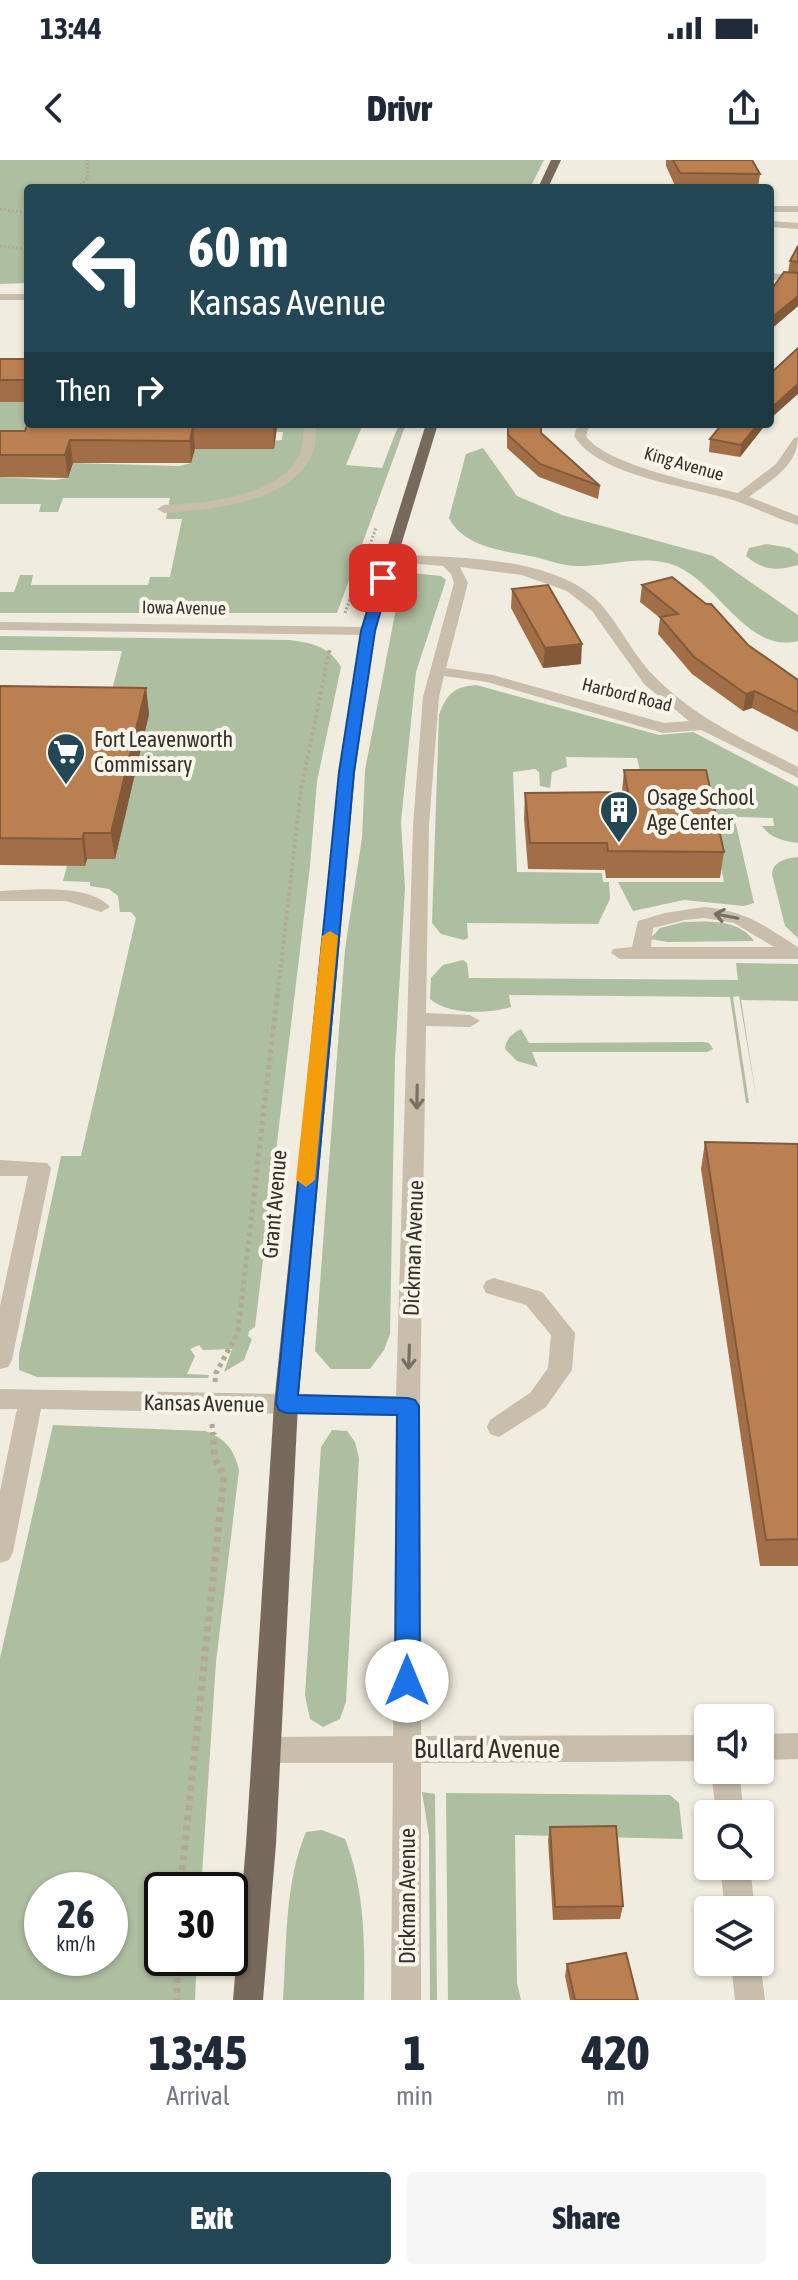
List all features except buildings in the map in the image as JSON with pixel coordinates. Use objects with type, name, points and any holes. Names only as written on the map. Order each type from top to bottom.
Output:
[{"type":"main road","points":[[545,184],[556,160]]},
{"type":"main road","name":"Grant Avenue","points":[[248,2000],[286,1404],[347,772],[368,631],[431,428]]},
{"type":"street","points":[[774,207],[798,206]]},
{"type":"street","points":[[774,224],[798,226]]},
{"type":"street","points":[[774,276],[798,279]]},
{"type":"street","points":[[0,297],[24,297]]},
{"type":"street","points":[[164,509],[239,498],[273,485],[291,474],[305,458],[309,428]]},
{"type":"street","name":"King Avenue","points":[[583,428],[580,436],[587,447],[621,465],[740,498],[798,521]]},
{"type":"street","points":[[740,498],[780,467],[798,441]]},
{"type":"street","points":[[389,558],[517,569],[565,583],[593,603],[634,664],[657,689],[703,725],[798,773]]},
{"type":"street","name":"Dickman Avenue","points":[[406,2000],[408,1406],[421,825],[431,697],[461,583],[458,573],[449,564]]},
{"type":"street","name":"Iowa Avenue","points":[[0,626],[368,631]]},
{"type":"street","name":"Harbord Road","points":[[438,671],[488,678],[663,728],[703,725]]},
{"type":"street","points":[[0,896],[61,896],[90,900],[101,907]]},
{"type":"street","points":[[641,953],[644,925],[690,912],[749,921],[772,933],[795,953]]},
{"type":"street","points":[[620,953],[795,953]]},
{"type":"street","points":[[418,1019],[470,1021]]},
{"type":"street","points":[[0,1168],[40,1168],[0,1360]]},
{"type":"street","points":[[494,1287],[534,1298],[563,1333],[560,1370],[538,1400],[499,1427]]},
{"type":"street","name":"Kansas Avenue","points":[[0,1399],[408,1406]]},
{"type":"street","points":[[0,1552],[31,1400]]},
{"type":"street","points":[[774,1747],[798,1746]]},
{"type":"street","name":"Bullard Avenue","points":[[266,1750],[694,1748]]},
{"type":"street","points":[[747,1976],[750,2000]]},
{"type":"path","points":[[81,184],[88,178],[87,160]]},
{"type":"path","points":[[0,209],[24,212]]},
{"type":"path","points":[[0,246],[24,249]]},
{"type":"path","points":[[228,1350],[238,1332],[248,1259],[301,789],[322,678],[376,527]]},
{"type":"path","points":[[182,1872],[224,1476]]},
{"type":"path","points":[[177,1976],[177,2000]]},
{"type":"green space","points":[[0,160],[544,160],[532,184],[24,184],[24,283],[0,284]]},
{"type":"green space","points":[[0,402],[24,402],[24,428],[34,428],[0,453]]},
{"type":"green space","points":[[277,428],[361,428],[346,465],[382,468],[397,428],[405,428],[337,613],[0,613],[0,592],[14,592],[20,575],[33,575],[31,585],[148,585],[150,577],[170,577],[182,519],[166,519],[170,498],[63,498],[58,512],[39,512],[41,504],[0,504],[0,477],[68,478],[73,463],[179,466],[191,463],[195,449],[282,440],[283,432],[277,432]]},
{"type":"green space","points":[[483,448],[517,496],[562,515],[713,556],[798,615],[798,641],[778,642],[760,636],[697,579],[680,568],[662,562],[572,566],[499,550],[465,536],[449,518],[466,454]]},
{"type":"green space","points":[[767,544],[790,548],[798,554],[798,565],[770,568],[746,556],[749,548]]},
{"type":"green space","points":[[403,572],[441,576],[446,580],[416,672],[401,822],[405,888],[395,1059],[390,1334],[384,1350],[370,1369],[331,1369],[315,1351],[345,949],[362,838],[365,770]]},
{"type":"green space","points":[[0,636],[289,640],[319,647],[331,654],[341,667],[317,781],[310,866],[255,1327],[249,1331],[248,1336],[252,1339],[244,1360],[224,1372],[232,1349],[203,1350],[199,1345],[190,1349],[195,1356],[187,1374],[209,1375],[208,1378],[37,1377],[19,1370],[19,1354],[61,1156],[81,1156],[136,918],[131,912],[120,912],[118,896],[109,889],[90,886],[90,882],[63,881],[122,651],[0,650]]},
{"type":"green space","points":[[476,685],[659,735],[693,732],[798,787],[798,843],[778,838],[765,830],[762,826],[774,826],[773,818],[710,816],[646,795],[637,758],[566,757],[567,767],[552,772],[550,788],[540,786],[539,772],[535,769],[513,772],[517,872],[602,873],[603,882],[609,882],[610,899],[598,924],[467,923],[468,938],[464,940],[441,934],[432,923],[439,715],[452,693]]},
{"type":"green space","points":[[712,820],[735,820],[754,903],[744,906],[684,900],[633,911],[618,882],[724,882]]},
{"type":"green space","points":[[798,857],[798,938],[785,926],[772,874],[778,863]]},
{"type":"green space","points":[[684,922],[732,925],[754,941],[667,942],[650,939],[660,928]]},
{"type":"green space","points":[[463,960],[467,963],[469,978],[738,980],[736,963],[798,964],[798,1001],[741,1000],[757,1102],[739,996],[733,997],[749,1103],[746,1103],[730,997],[509,995],[511,1007],[481,1012],[448,1008],[430,999],[431,978],[443,965]]},
{"type":"green space","points":[[521,1029],[529,1043],[703,1042],[709,1043],[713,1049],[707,1052],[532,1052],[538,1067],[517,1061],[505,1049],[510,1037]]},
{"type":"green space","points":[[53,1425],[205,1431],[228,1445],[239,1470],[216,1662],[202,1872],[144,1872],[144,1976],[196,1976],[195,2000],[0,2000],[0,1658]]},
{"type":"green space","points":[[332,1430],[347,1431],[355,1442],[359,1458],[346,1702],[340,1719],[323,1727],[310,1719],[305,1695],[321,1447]]},
{"type":"green space","points":[[422,1792],[435,1794],[437,2000],[430,2000],[429,1836]]},
{"type":"green space","points":[[446,1793],[670,1795],[679,1803],[683,1839],[515,1835],[517,1983],[521,2000],[448,2000]]},
{"type":"green space","points":[[322,1830],[345,1839],[357,1878],[364,1939],[364,2000],[283,2000],[294,1872],[306,1832]]},
{"type":"slow traffic","points":[[306,1180],[330,936]]},
{"type":"place","name":"Fort Leavenworth Commissary","points":[[66,786]]},
{"type":"place","name":"Osage School Age Center","points":[[619,844]]},
{"type":"route","points":[[383,578],[368,631],[347,772],[286,1404],[408,1406],[407,1681]]}]
